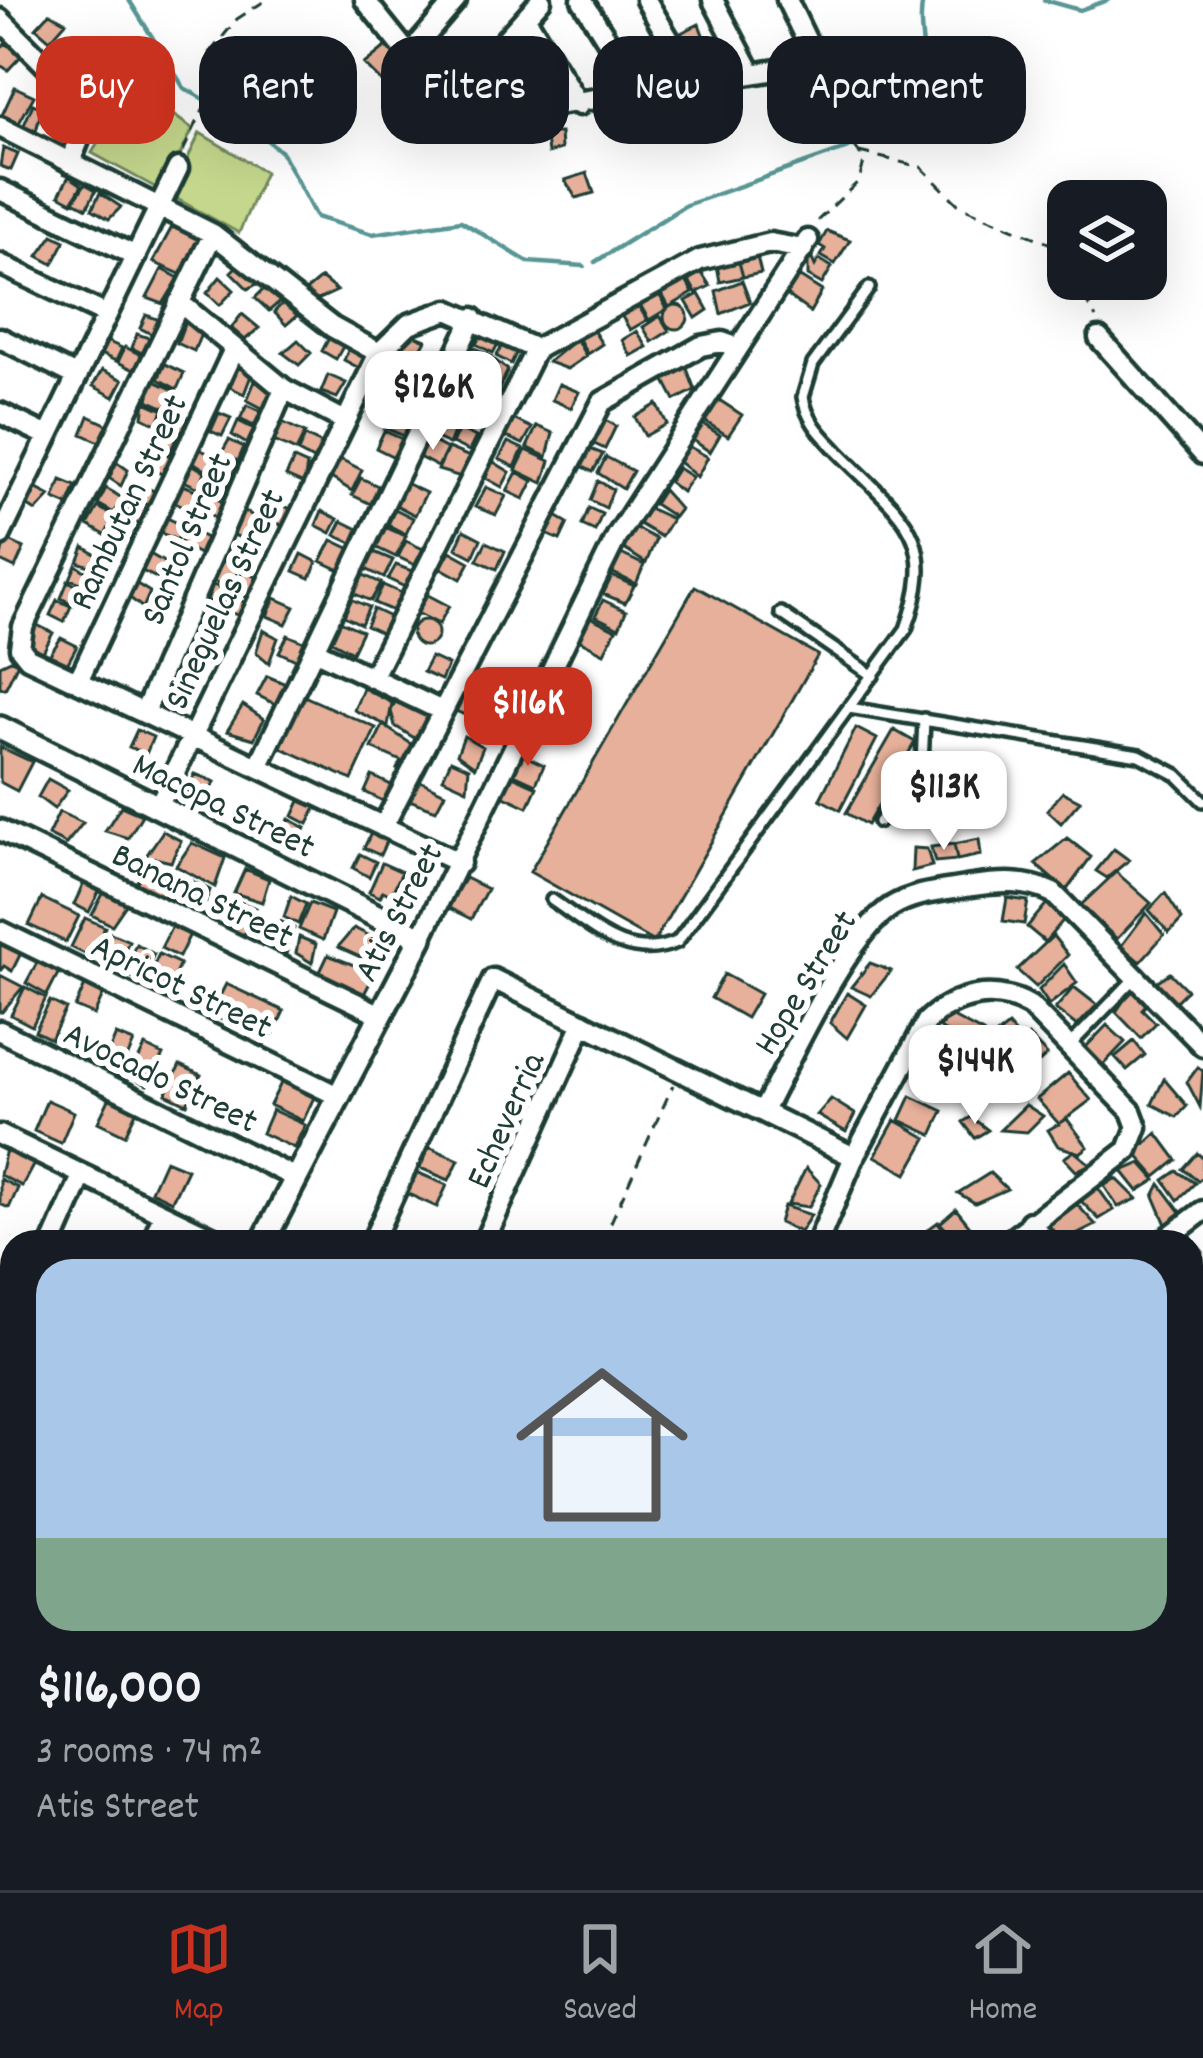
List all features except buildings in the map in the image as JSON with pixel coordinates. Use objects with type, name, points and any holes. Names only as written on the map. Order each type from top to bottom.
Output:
[{"type":"street","points":[[426,36],[456,0]]},
{"type":"street","points":[[510,36],[541,0]]},
{"type":"street","points":[[582,0],[605,36]]},
{"type":"street","points":[[646,0],[667,36]]},
{"type":"street","points":[[713,0],[752,74]]},
{"type":"street","points":[[787,0],[804,36]]},
{"type":"street","points":[[374,4],[397,36]]},
{"type":"street","points":[[526,18],[579,105]]},
{"type":"street","points":[[0,19],[85,105],[83,130],[70,163]]},
{"type":"street","points":[[743,76],[767,71]]},
{"type":"street","points":[[569,106],[593,103]]},
{"type":"street","points":[[0,127],[213,234],[332,327],[379,353],[398,332],[429,314],[448,310],[536,350]]},
{"type":"street","points":[[0,536],[178,168]]},
{"type":"street","points":[[0,190],[136,256]]},
{"type":"street","points":[[213,234],[97,484],[23,627],[20,648],[28,658],[460,862]]},
{"type":"street","points":[[372,678],[536,350],[700,260],[770,243],[806,245]]},
{"type":"street","name":"Atis Street","points":[[269,1230],[460,862],[617,536],[806,245]]},
{"type":"street","points":[[0,264],[107,315]]},
{"type":"street","points":[[179,302],[284,388],[343,420]]},
{"type":"street","points":[[258,767],[473,318]]},
{"type":"street","points":[[0,338],[76,376]]},
{"type":"street","points":[[1100,338],[1203,454]]},
{"type":"street","points":[[383,826],[606,397],[701,346],[722,342],[736,347]]},
{"type":"street","name":"Rambutan Street","points":[[78,681],[234,349]]},
{"type":"street","name":"Sineguelas Street","points":[[158,807],[379,353]]},
{"type":"street","name":"Santol Street","points":[[144,713],[284,388]]},
{"type":"street","points":[[0,413],[48,436]]},
{"type":"street","points":[[0,482],[21,492]]},
{"type":"street","points":[[314,650],[442,711]]},
{"type":"street","name":"Macopa Street","points":[[0,728],[421,938]]},
{"type":"street","name":"Banana Street","points":[[0,830],[380,1014]]},
{"type":"street","name":"Hope Street","points":[[764,1111],[875,920],[921,895],[992,883],[1037,885],[1082,917],[1203,1046]]},
{"type":"street","name":"Apricot Street","points":[[0,932],[337,1095]]},
{"type":"street","points":[[378,1230],[493,980],[854,1157]]},
{"type":"street","points":[[823,1230],[854,1157],[927,1021],[940,1009],[988,993],[1009,994],[1030,1006],[1136,1118],[1136,1139],[1021,1230]]},
{"type":"street","name":"Echeverria","points":[[489,1230],[583,1024]]},
{"type":"street","name":"Avocado Street","points":[[0,1031],[294,1177]]},
{"type":"street","points":[[0,1135],[195,1230]]},
{"type":"street","points":[[58,1230],[82,1175]]},
{"type":"street","points":[[1178,1230],[1203,1211]]},
{"type":"street","points":[[158,1230],[164,1216]]},
{"type":"street","points":[[1030,1222],[1037,1230]]},
{"type":"lane","points":[[552,900],[625,948],[643,952],[676,942],[906,629],[918,598],[921,554],[904,522],[816,430],[802,397],[813,364],[869,288]]},
{"type":"lane","points":[[781,613],[873,676]]},
{"type":"lane","points":[[849,708],[1139,755],[1177,775],[1203,801]]},
{"type":"lane","points":[[878,822],[922,765],[924,719]]},
{"type":"lane","points":[[1069,1046],[1137,976]]},
{"type":"path","points":[[178,168],[211,94],[208,55],[237,20],[266,0]]},
{"type":"path","points":[[806,245],[816,220],[859,181],[864,162],[854,144]]},
{"type":"path","points":[[858,152],[921,167],[960,206],[1047,242]]},
{"type":"path","points":[[1087,300],[1095,312],[1100,338]]},
{"type":"path","points":[[607,1230],[680,1070]]},
{"type":"green space","points":[[175,116],[193,129],[162,191],[92,153],[97,144],[175,144]]},
{"type":"green space","points":[[199,135],[199,144],[218,144],[265,172],[239,233],[170,195]]},
{"type":"waterway","points":[[129,0],[184,88],[250,125],[282,153],[316,217],[372,234],[461,221],[528,262],[584,266]]},
{"type":"waterway","points":[[595,262],[686,205],[908,127],[919,113],[926,82],[923,0]]},
{"type":"waterway","points":[[1044,0],[1080,10],[1108,0]]}]
